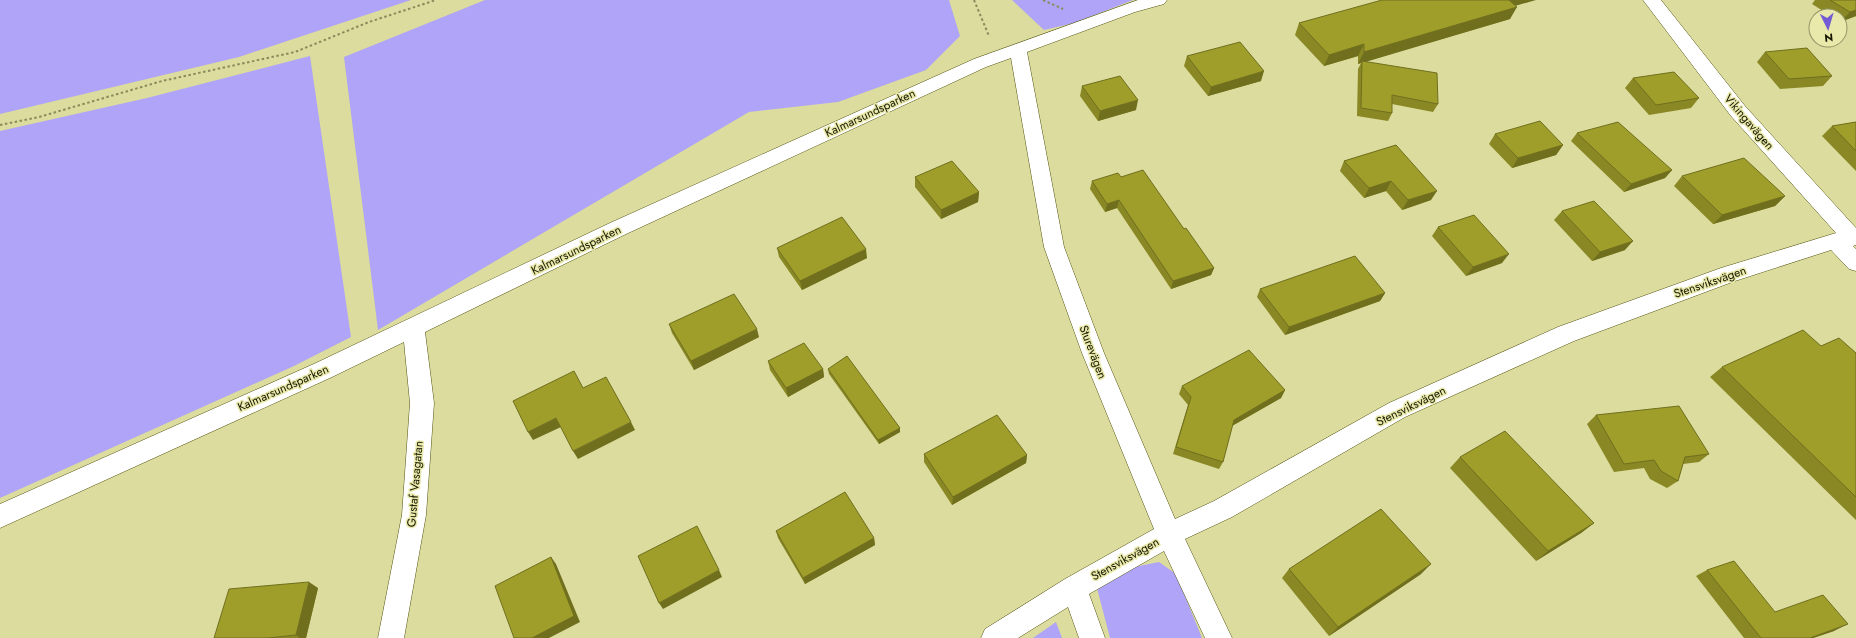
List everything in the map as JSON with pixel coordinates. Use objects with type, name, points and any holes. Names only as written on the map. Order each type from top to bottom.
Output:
[{"type":"street","name":"Kalmarsundsparken","points":[[0,516],[413,328],[630,224],[980,63],[1129,8],[1158,0]]},
{"type":"street","name":"Vikingavägen","points":[[1652,0],[1738,111],[1848,239],[1856,263]]},
{"type":"street","name":"Sturevägen","points":[[1008,53],[1054,247],[1093,353],[1169,534],[1219,638]]},
{"type":"street","name":"Stensviksvägen","points":[[994,638],[1074,588],[1169,534],[1223,509],[1397,410],[1566,334],[1729,274],[1848,239]]},
{"type":"street","name":"Gustaf Vasagatan","points":[[391,638],[414,515],[422,403],[413,328]]},
{"type":"street","points":[[1074,588],[1092,638]]},
{"type":"path","points":[[0,125],[39,117],[162,81],[295,52],[368,22],[436,0]]},
{"type":"path","points":[[974,0],[1008,53]]},
{"type":"shaded area","points":[[0,0],[411,0],[239,57],[0,114]]},
{"type":"shaded area","points":[[485,0],[949,0],[960,36],[926,70],[838,102],[749,112],[378,330],[344,57]]},
{"type":"shaded area","points":[[1012,0],[1133,0],[1074,23],[1044,30]]},
{"type":"shaded area","points":[[310,56],[351,337],[294,366],[0,498],[0,131],[147,98]]},
{"type":"shaded area","points":[[1159,562],[1176,574],[1202,638],[1110,638],[1097,588],[1129,568]]},
{"type":"shaded area","points":[[1056,622],[1062,638],[1033,638]]},
{"type":"building","points":[[1382,0],[1509,0],[1517,7],[1364,52],[1364,44],[1329,55],[1299,23]]},
{"type":"building","points":[[1830,0],[1856,0],[1856,10],[1850,12],[1848,11],[1848,8],[1843,8]]},
{"type":"building","points":[[1240,42],[1264,71],[1211,87],[1187,56]]},
{"type":"building","points":[[1807,48],[1832,76],[1789,79],[1765,52]]},
{"type":"building","points":[[1362,61],[1437,73],[1438,104],[1392,95],[1392,113],[1361,108]]},
{"type":"building","points":[[1674,72],[1699,98],[1656,105],[1633,78]]},
{"type":"building","points":[[1120,76],[1138,100],[1100,111],[1082,86]]},
{"type":"building","points":[[1540,121],[1563,145],[1518,158],[1495,134]]},
{"type":"building","points":[[1618,122],[1672,170],[1631,184],[1577,133]]},
{"type":"building","points":[[1856,122],[1856,151],[1832,126]]},
{"type":"building","points":[[1396,145],[1437,191],[1408,200],[1391,181],[1369,188],[1344,161]]},
{"type":"building","points":[[1744,158],[1785,196],[1722,215],[1682,176]]},
{"type":"building","points":[[952,161],[979,192],[941,210],[915,177]]},
{"type":"building","points":[[1143,170],[1184,229],[1186,228],[1214,268],[1173,281],[1119,200],[1107,204],[1092,181],[1118,173],[1121,177]]},
{"type":"building","points":[[1594,201],[1633,241],[1600,252],[1562,211]]},
{"type":"building","points":[[1474,215],[1509,254],[1473,267],[1438,227]]},
{"type":"building","points":[[842,217],[866,249],[800,281],[777,248]]},
{"type":"building","points":[[1355,256],[1385,293],[1289,327],[1260,289]]},
{"type":"building","points":[[734,294],[757,329],[691,361],[669,324]]},
{"type":"building","points":[[1803,330],[1821,346],[1839,338],[1856,353],[1856,497],[1722,367]]},
{"type":"building","points":[[804,343],[823,369],[786,388],[768,361]]},
{"type":"building","points":[[1249,350],[1285,390],[1234,420],[1223,462],[1176,447],[1191,397],[1182,386]]},
{"type":"building","points":[[847,356],[900,428],[878,440],[828,369]]},
{"type":"building","points":[[574,371],[583,388],[606,377],[631,422],[573,451],[556,418],[528,432],[513,401]]},
{"type":"building","points":[[1679,406],[1709,454],[1685,457],[1678,481],[1661,471],[1654,460],[1624,464],[1596,415]]},
{"type":"building","points":[[997,415],[1027,455],[953,497],[924,454]]},
{"type":"building","points":[[1505,431],[1594,523],[1548,551],[1460,457]]},
{"type":"building","points":[[845,492],[874,538],[803,578],[776,531]]},
{"type":"building","points":[[1381,509],[1431,564],[1338,627],[1289,569]]},
{"type":"building","points":[[697,526],[719,570],[659,603],[638,556]]},
{"type":"building","points":[[551,557],[574,616],[532,638],[514,638],[495,586]]},
{"type":"building","points":[[1734,561],[1775,612],[1823,595],[1848,624],[1810,638],[1761,638],[1707,570]]},
{"type":"building","points":[[309,582],[296,635],[268,638],[214,638],[229,589]]}]
